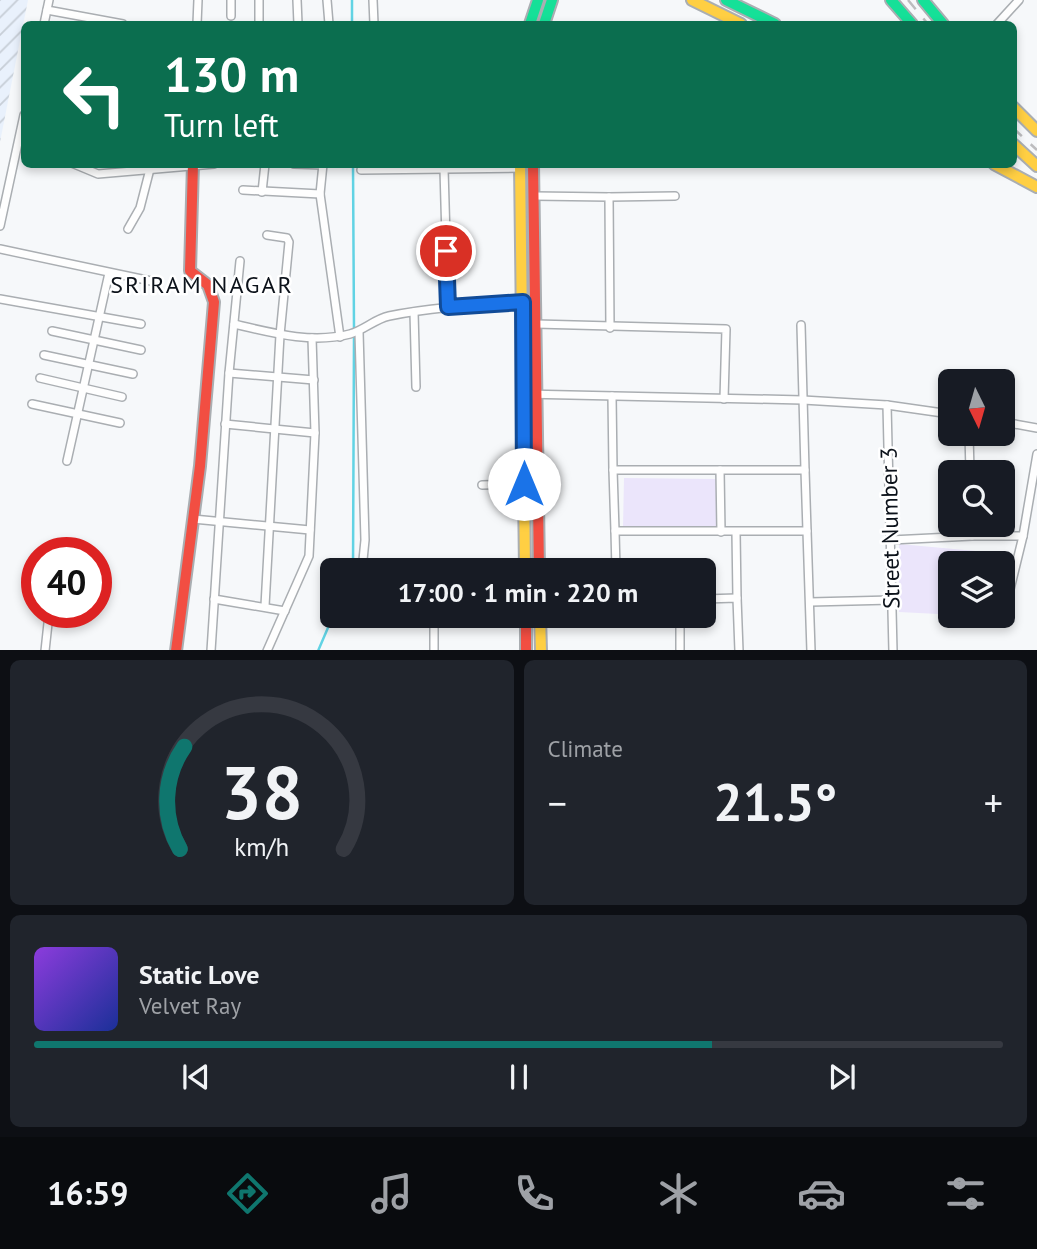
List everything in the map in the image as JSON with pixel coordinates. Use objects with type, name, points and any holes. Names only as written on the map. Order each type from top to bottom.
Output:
[{"type":"main road","points":[[531,21],[538,0]]},
{"type":"main road","points":[[545,21],[552,0]]},
{"type":"main road","points":[[692,0],[735,21]]},
{"type":"main road","points":[[726,0],[769,21]]},
{"type":"main road","points":[[891,0],[909,21]]},
{"type":"main road","points":[[923,0],[940,21]]},
{"type":"main road","points":[[1017,113],[1037,131]]},
{"type":"main road","points":[[1017,148],[1037,166]]},
{"type":"main road","points":[[176,650],[205,419],[214,302],[208,285],[190,271],[193,168]]},
{"type":"main road","points":[[520,168],[525,558]]},
{"type":"main road","points":[[533,168],[540,558]]},
{"type":"main road","points":[[1001,168],[1037,187]]},
{"type":"main road","points":[[526,628],[526,650]]},
{"type":"main road","points":[[540,628],[541,650]]},
{"type":"street","points":[[45,21],[49,0]]},
{"type":"street","points":[[197,21],[198,0]]},
{"type":"street","points":[[231,0],[231,16]]},
{"type":"street","points":[[259,0],[260,21]]},
{"type":"street","points":[[297,0],[298,21]]},
{"type":"street","points":[[327,0],[328,21]]},
{"type":"street","points":[[373,0],[374,21]]},
{"type":"street","points":[[1000,21],[1019,0]]},
{"type":"street","points":[[47,10],[107,21]]},
{"type":"street","points":[[0,226],[21,140]]},
{"type":"street","points":[[80,168],[98,174],[161,168]]},
{"type":"street","points":[[262,192],[265,168]]},
{"type":"street","points":[[323,168],[320,194],[340,337]]},
{"type":"street","points":[[361,170],[469,168]]},
{"type":"street","points":[[128,229],[140,208],[150,169]]},
{"type":"street","points":[[444,169],[448,307]]},
{"type":"street","points":[[243,190],[320,194]]},
{"type":"street","points":[[534,196],[674,196]]},
{"type":"street","points":[[609,197],[610,328]]},
{"type":"street","points":[[265,606],[280,335],[289,239],[267,235]]},
{"type":"street","points":[[0,249],[152,281]]},
{"type":"street","points":[[211,650],[225,424],[240,261]]},
{"type":"street","points":[[67,461],[109,273]]},
{"type":"street","points":[[0,299],[141,324]]},
{"type":"street","points":[[234,324],[280,335],[340,337],[358,332],[385,317],[448,307],[523,302]]},
{"type":"street","points":[[414,312],[416,387]]},
{"type":"street","points":[[536,324],[726,329],[724,399]]},
{"type":"street","points":[[801,325],[811,650]]},
{"type":"street","points":[[52,331],[141,350]]},
{"type":"street","points":[[358,332],[365,540],[363,558]]},
{"type":"street","points":[[267,650],[309,556],[315,433],[312,338]]},
{"type":"street","points":[[44,355],[133,374]]},
{"type":"street","points":[[229,373],[314,380]]},
{"type":"street","points":[[40,378],[122,397]]},
{"type":"street","points":[[524,394],[803,400],[887,405],[938,412]]},
{"type":"street","points":[[612,396],[616,558]]},
{"type":"street","points":[[32,404],[120,423]]},
{"type":"street","name":"Street Number 3","points":[[887,405],[892,650]]},
{"type":"street","points":[[225,424],[315,433]]},
{"type":"street","points":[[1015,424],[1037,428]]},
{"type":"street","points":[[1015,568],[1037,454]]},
{"type":"street","points":[[613,470],[805,470]]},
{"type":"street","points":[[720,470],[721,532]]},
{"type":"street","points":[[482,485],[524,484]]},
{"type":"street","points":[[193,519],[270,524],[310,530]]},
{"type":"street","points":[[615,531],[807,531]]},
{"type":"street","points":[[736,532],[738,650]]},
{"type":"street","points":[[1015,536],[1023,536]]},
{"type":"street","points":[[891,540],[952,537]]},
{"type":"street","points":[[716,599],[737,598]]},
{"type":"street","points":[[214,599],[285,611]]},
{"type":"street","points":[[810,602],[892,600]]},
{"type":"street","points":[[45,650],[47,628]]},
{"type":"street","points":[[434,628],[434,650]]},
{"type":"street","points":[[680,628],[680,649]]},
{"type":"shaded area","points":[[0,0],[28,0],[24,21],[21,21],[21,36],[0,142]]},
{"type":"shaded area","points":[[624,478],[716,479],[716,528],[623,527]]},
{"type":"shaded area","points":[[899,544],[976,551],[938,551],[938,614],[899,612]]},
{"type":"waterway","points":[[352,0],[352,21]]},
{"type":"waterway","points":[[353,168],[354,329]]},
{"type":"waterway","points":[[353,558],[354,336]]},
{"type":"waterway","points":[[318,650],[328,628]]},
{"type":"railway","points":[[908,0],[926,21]]},
{"type":"railway","points":[[1017,132],[1037,150]]},
{"type":"traffic: fast","points":[[531,21],[538,0]]},
{"type":"traffic: fast","points":[[545,21],[552,0]]},
{"type":"traffic: fast","points":[[726,0],[769,21]]},
{"type":"traffic: fast","points":[[891,0],[909,21]]},
{"type":"traffic: fast","points":[[923,0],[940,21]]},
{"type":"traffic: slow","points":[[692,0],[735,21]]},
{"type":"traffic: slow","points":[[1017,111],[1037,131]]},
{"type":"traffic: slow","points":[[1017,148],[1037,166]]},
{"type":"traffic: slow","points":[[520,168],[525,558]]},
{"type":"traffic: slow","points":[[1001,168],[1037,187]]},
{"type":"traffic: slow","points":[[540,628],[541,650]]},
{"type":"traffic: jam","points":[[176,650],[200,466],[214,302],[208,285],[190,271],[193,168]]},
{"type":"traffic: jam","points":[[533,168],[539,558]]},
{"type":"traffic: jam","points":[[526,628],[526,650]]},
{"type":"district","name":"SRIRAM NAGAR","points":[[202,285]]},
{"type":"route","points":[[446,251],[448,307],[523,302],[524,484]]}]
